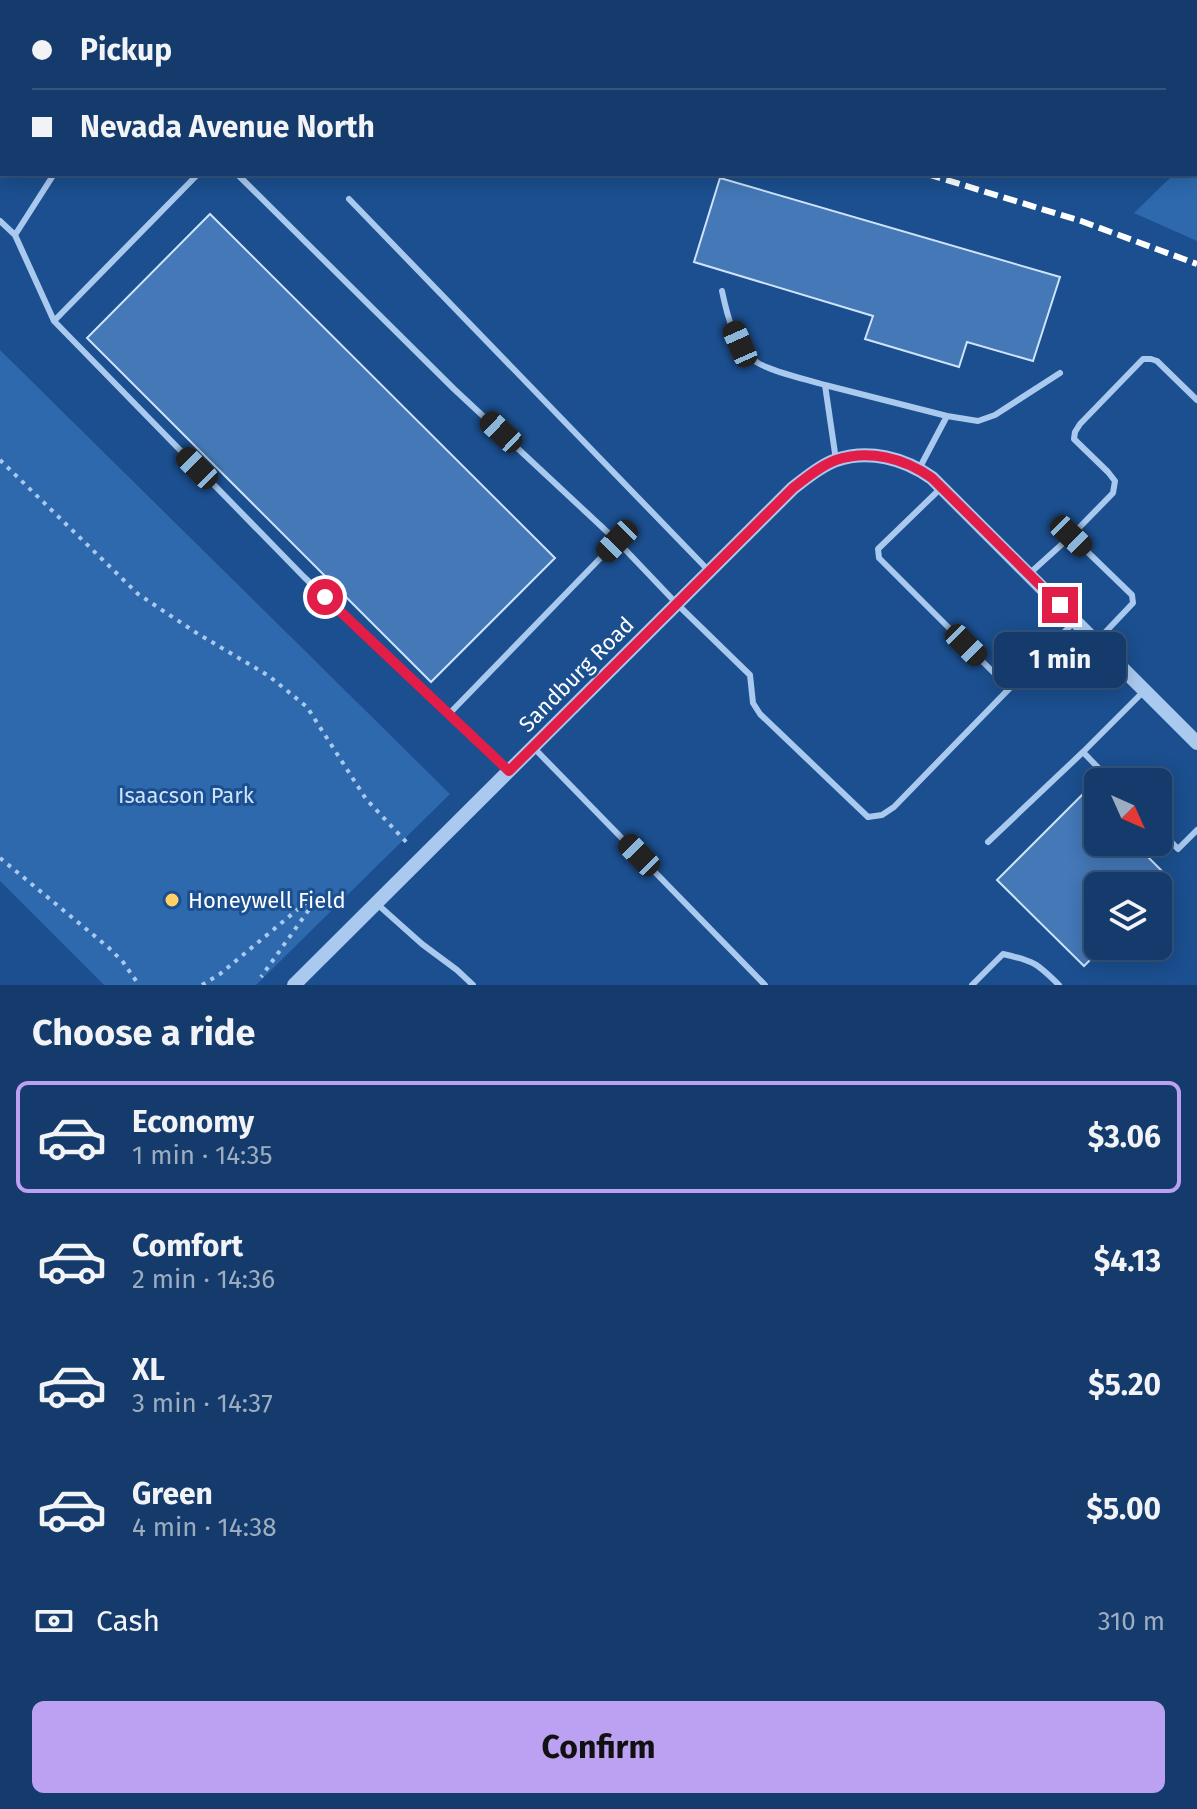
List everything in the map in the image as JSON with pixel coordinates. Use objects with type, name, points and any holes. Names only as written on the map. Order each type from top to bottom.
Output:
[{"type":"street","name":"Sandburg Road","points":[[294,985],[793,488],[816,470],[836,460],[871,455],[898,459],[919,469]]},
{"type":"street","points":[[919,469],[942,488],[1196,739]]},
{"type":"lane","points":[[15,235],[53,176]]},
{"type":"lane","points":[[54,321],[196,176]]},
{"type":"lane","points":[[239,176],[454,389],[617,541],[750,675],[753,703],[760,714],[868,817],[882,815],[894,807],[1075,621]]},
{"type":"lane","points":[[349,199],[710,572]]},
{"type":"lane","points":[[0,221],[15,235],[54,321],[304,577],[509,771]]},
{"type":"lane","points":[[722,291],[727,316],[740,344],[760,365],[947,416],[978,421],[995,415],[1060,373]]},
{"type":"lane","points":[[1029,574],[1113,493],[1115,481],[1074,439],[1080,424],[1143,359],[1157,361],[1197,400]]},
{"type":"lane","points":[[825,385],[836,460]]},
{"type":"lane","points":[[919,469],[947,416]]},
{"type":"lane","points":[[942,488],[878,549],[879,558],[1009,688]]},
{"type":"lane","points":[[1071,536],[1132,595],[1133,603],[1096,642]]},
{"type":"lane","points":[[449,714],[617,541]]},
{"type":"lane","points":[[988,842],[1145,690]]},
{"type":"lane","points":[[533,747],[765,985]]},
{"type":"lane","points":[[1083,752],[1098,768]]},
{"type":"lane","points":[[1172,843],[1178,849],[1197,830]]},
{"type":"lane","points":[[376,903],[473,985]]},
{"type":"lane","points":[[972,985],[1003,954],[1039,965],[1059,985]]},
{"type":"path","points":[[0,460],[138,594],[269,676],[307,707],[366,799],[421,858]]},
{"type":"path","points":[[0,858],[108,947],[139,985]]},
{"type":"path","points":[[202,985],[220,974],[309,900],[313,904],[261,977]]},
{"type":"green space","points":[[1172,176],[1197,176],[1197,241],[1134,213]]},
{"type":"green space","name":"Isaacson Park","points":[[0,350],[450,794],[256,985],[104,985],[0,881]]},
{"type":"building","points":[[720,178],[1060,277],[1033,361],[967,342],[959,367],[865,339],[873,316],[694,262]]},
{"type":"building","points":[[210,214],[555,558],[431,682],[87,338]]},
{"type":"building","points":[[1084,793],[1084,856],[1147,856],[1163,872],[1084,872],[1084,960],[1090,960],[1084,966],[997,880]]},
{"type":"railway","points":[[934,176],[1081,221],[1197,264]]},
{"type":"place","name":"Honeywell Field","points":[[172,900]]},
{"type":"route","points":[[325,597],[509,771],[793,488],[816,470],[836,460],[871,455],[898,459],[919,469],[932,478],[1060,605]]}]
